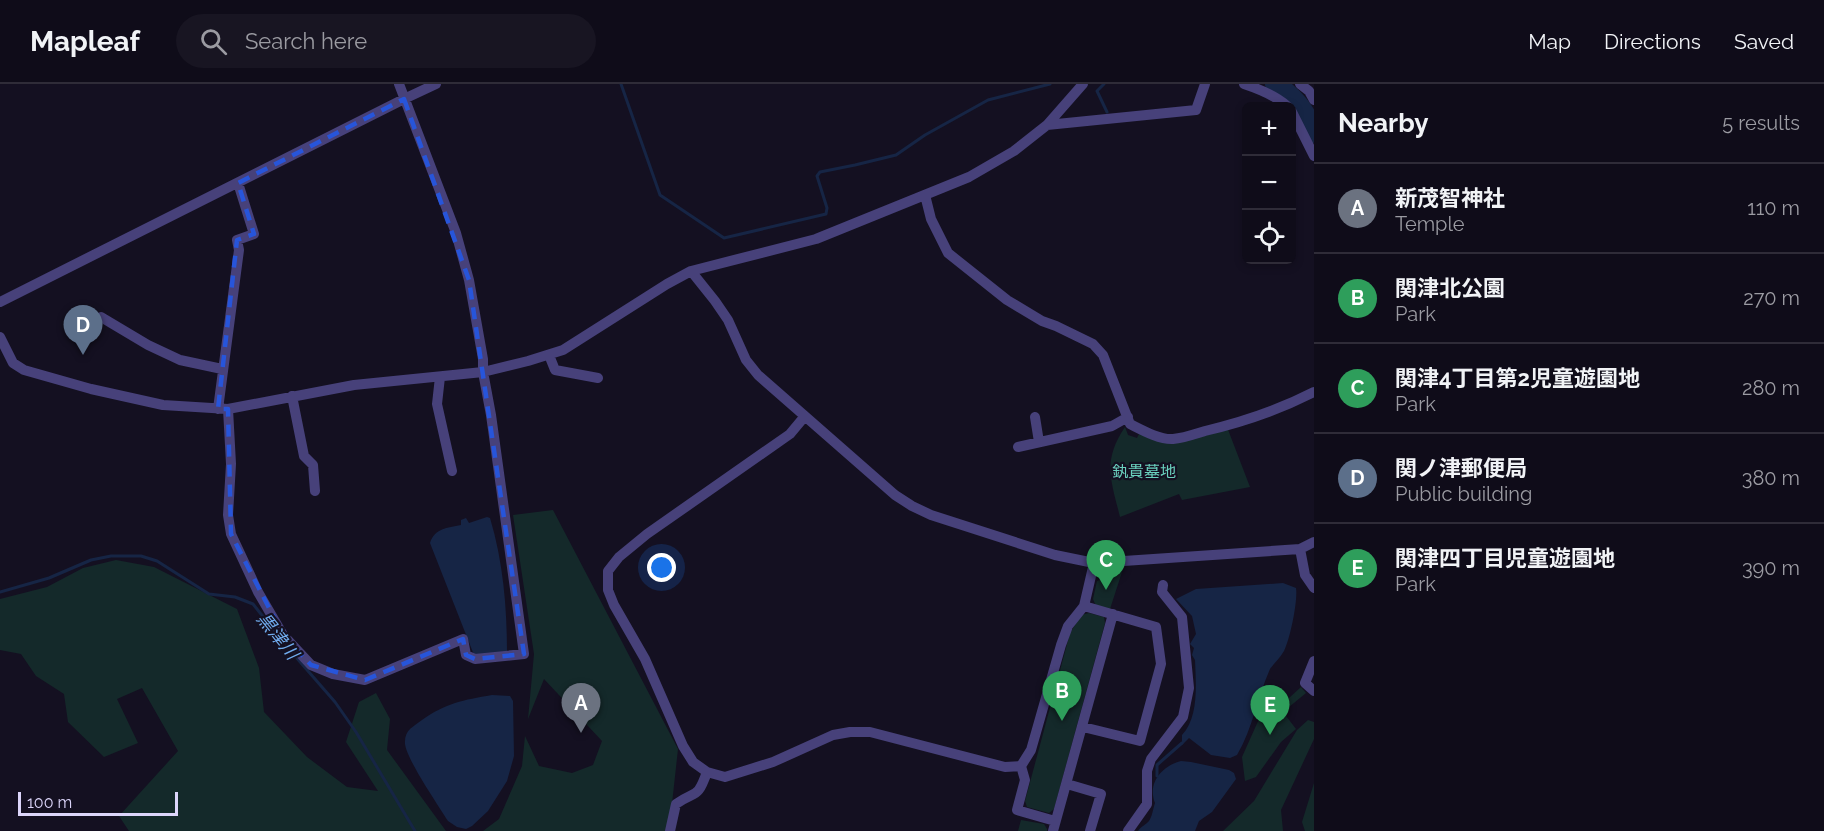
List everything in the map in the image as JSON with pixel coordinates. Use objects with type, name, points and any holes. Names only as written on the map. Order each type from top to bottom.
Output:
[{"type":"street","points":[[238,183],[254,234],[237,240],[239,250],[222,369],[223,409],[231,464],[228,515],[231,534],[258,592],[283,635],[311,665],[333,674],[365,680],[463,639],[466,655],[475,659],[524,654],[483,359],[469,280],[456,233],[399,84]]},
{"type":"street","points":[[0,303],[436,84]]},
{"type":"street","points":[[0,337],[14,363],[24,370],[91,389],[163,405],[223,409],[354,385],[483,372],[563,350],[667,284],[691,272],[816,239],[969,177],[1014,151],[1047,125],[1083,84]]},
{"type":"street","points":[[1047,125],[1196,110],[1206,84]]},
{"type":"street","points":[[1244,84],[1283,102]]},
{"type":"street","points":[[1296,120],[1314,156]]},
{"type":"street","points":[[925,195],[931,219],[948,253],[1007,300],[1042,321],[1093,344],[1102,355],[1130,424],[1172,439],[1232,425],[1291,404],[1314,392]]},
{"type":"street","points":[[691,272],[728,320],[746,360],[758,375],[895,495],[912,506],[953,522],[1055,555],[1094,562],[1300,549],[1314,542]]},
{"type":"street","points":[[101,317],[148,345],[180,360],[222,369]]},
{"type":"street","points":[[549,355],[555,370],[598,378]]},
{"type":"street","points":[[0,362],[14,363]]},
{"type":"street","points":[[440,377],[438,404],[452,471]]},
{"type":"street","points":[[292,396],[304,456],[313,465],[315,491]]},
{"type":"street","points":[[805,416],[790,434],[647,534],[619,557],[608,571],[608,590],[614,605],[645,659],[683,746],[693,762],[707,772],[725,777],[773,762],[833,735],[850,732],[870,732],[1005,767],[1021,766]]},
{"type":"street","points":[[1035,417],[1040,442]]},
{"type":"street","points":[[1018,447],[1112,426],[1128,417]]},
{"type":"street","points":[[1300,549],[1305,575],[1314,588]]},
{"type":"street","points":[[1094,562],[1084,606],[1068,626],[1031,750],[1021,766],[1024,780],[1017,810],[1054,826],[1113,614]]},
{"type":"street","points":[[1128,831],[1147,804],[1147,771],[1151,759],[1183,717],[1188,688],[1182,617],[1162,592],[1163,585]]},
{"type":"street","points":[[1083,727],[1140,741],[1161,664],[1156,627],[1084,606]]},
{"type":"street","points":[[1314,661],[1305,682],[1314,691]]},
{"type":"street","points":[[670,831],[676,804],[693,797],[701,789],[707,772]]},
{"type":"street","points":[[1067,784],[1101,794],[1090,831]]},
{"type":"highlighted area","points":[[404,99],[469,280],[524,654],[475,659],[466,655],[463,639],[365,680],[311,665],[283,635],[231,534],[228,409],[218,409],[237,240],[254,234],[238,183]]},
{"type":"green space","name":"釻貴墓地","points":[[1125,427],[1128,435],[1137,438],[1139,434],[1169,441],[1227,427],[1250,487],[1182,500],[1179,494],[1120,517],[1110,471],[1113,450]]},
{"type":"green space","points":[[553,510],[678,749],[669,831],[483,831],[499,819],[522,766],[525,736],[539,766],[572,773],[593,765],[602,741],[544,679],[528,719],[534,654],[513,515]]},
{"type":"green space","points":[[116,560],[154,567],[237,609],[259,668],[264,712],[307,757],[347,787],[378,791],[346,742],[359,702],[376,693],[390,719],[387,750],[446,831],[129,831],[119,816],[178,751],[142,688],[117,699],[138,743],[104,757],[68,722],[64,694],[36,676],[21,654],[0,650],[0,599],[47,587],[83,568]]},
{"type":"green space","points":[[1122,572],[1110,609],[1096,606],[1093,599],[1097,581]]},
{"type":"green space","points":[[1089,613],[1104,617],[1105,623],[1054,809],[1049,813],[1027,807],[1025,801],[1070,633],[1081,615]]},
{"type":"green space","points":[[1301,687],[1306,693],[1283,712],[1296,729],[1281,742],[1256,777],[1245,781],[1242,757],[1272,690],[1289,698]]},
{"type":"green space","points":[[1308,720],[1314,722],[1314,739],[1281,810],[1283,831],[1223,831],[1254,801],[1297,730]]},
{"type":"green space","points":[[1314,783],[1314,831],[1305,831],[1302,822]]},
{"type":"green space","points":[[1021,820],[1044,824],[1047,831],[1018,831]]},
{"type":"water","points":[[466,518],[469,523],[490,518],[501,567],[507,652],[474,655],[430,543],[435,534],[446,528],[461,525],[461,520]]},
{"type":"water","points":[[1283,583],[1296,588],[1295,610],[1289,638],[1284,651],[1270,669],[1247,734],[1237,755],[1230,758],[1211,755],[1189,738],[1182,745],[1182,735],[1194,710],[1195,660],[1192,655],[1194,648],[1190,644],[1196,634],[1192,616],[1176,599],[1196,589]]},
{"type":"water","points":[[492,695],[510,696],[513,701],[514,756],[507,781],[488,811],[472,826],[466,829],[457,827],[448,821],[417,771],[407,751],[406,735],[412,727],[447,706]]},
{"type":"water","points":[[1181,761],[1229,770],[1234,773],[1236,779],[1212,812],[1199,821],[1195,831],[1138,831],[1151,817],[1155,803],[1153,789],[1158,776],[1174,763]]},
{"type":"waterway","points":[[621,84],[660,195],[724,238],[826,214],[827,208],[817,176],[820,172],[896,155],[925,135],[988,100],[1050,84]]},
{"type":"waterway","points":[[1104,84],[1097,91],[1107,112]]},
{"type":"waterway","points":[[1275,84],[1299,105],[1314,133]]},
{"type":"waterway","name":"黒津川","points":[[0,592],[49,578],[91,560],[111,556],[141,556],[157,561],[209,594],[235,597],[253,604],[276,633]]},
{"type":"waterway","name":"黒津川","points":[[288,648],[335,702],[356,732],[415,831]]},
{"type":"waterway","points":[[1157,776],[1157,765],[1182,743]]},
{"type":"place","name":"関ノ津郵便局","points":[[83,355]]},
{"type":"place","name":"関津4丁目第2児童遊園地","points":[[1106,590]]},
{"type":"place","name":"関津北公園","points":[[1062,721]]},
{"type":"place","name":"新茂智神社","points":[[581,733]]},
{"type":"place","name":"関津四丁目児童遊園地","points":[[1270,735]]}]
